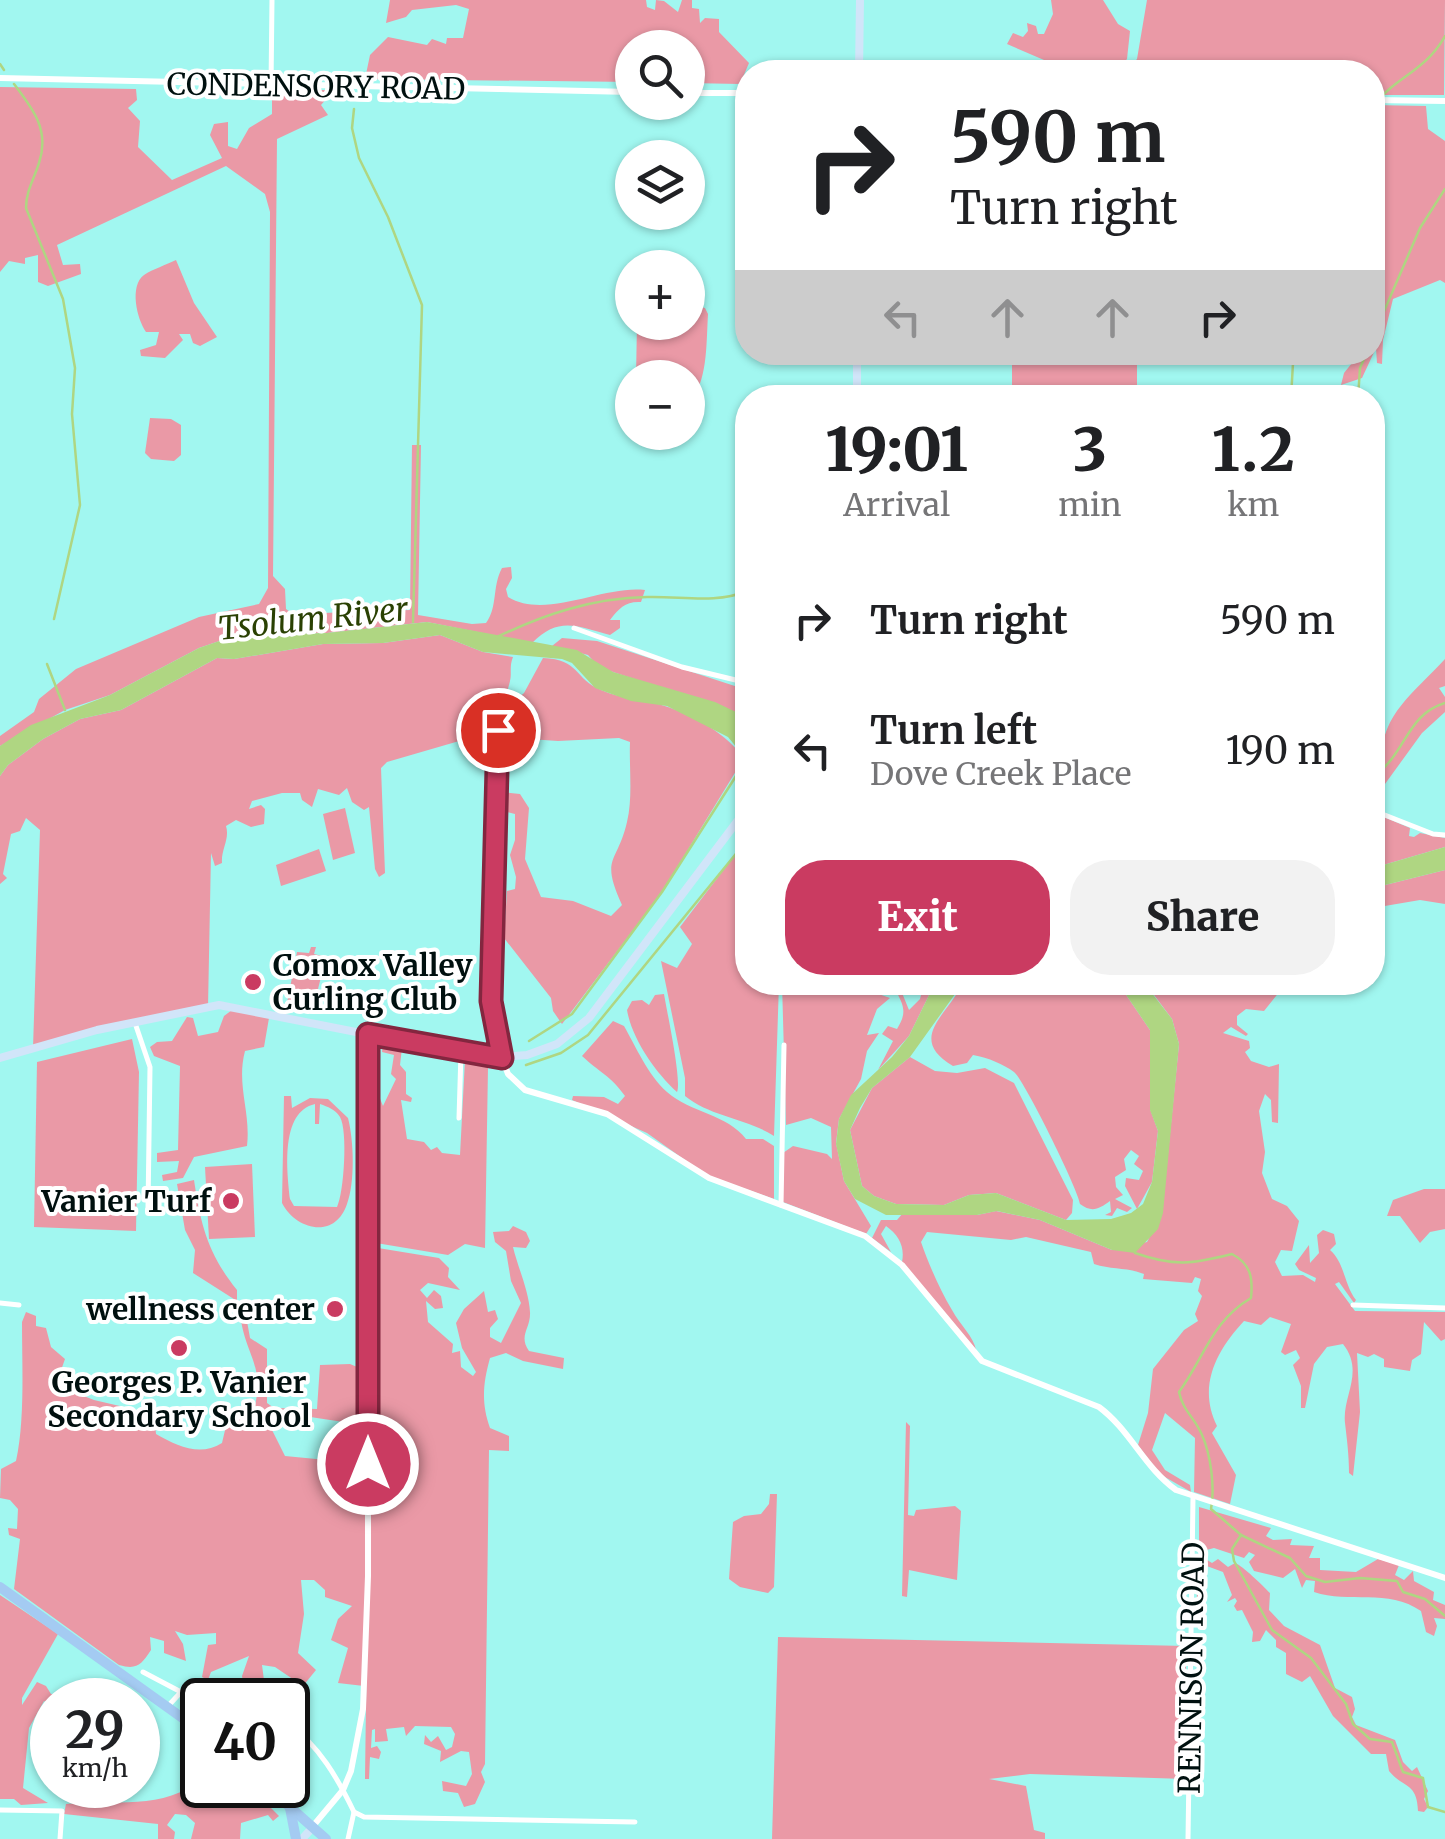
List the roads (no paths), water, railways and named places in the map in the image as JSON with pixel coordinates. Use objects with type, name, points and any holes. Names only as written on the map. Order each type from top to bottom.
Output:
[{"type":"main road","points":[[859,60],[860,0]]},
{"type":"main road","points":[[0,1058],[135,1023],[220,1006],[488,1058],[542,1050],[573,1034],[601,1003],[735,824]]},
{"type":"main road","points":[[0,1587],[180,1715]]},
{"type":"main road","points":[[290,1808],[299,1839],[312,1827]]},
{"type":"main road","points":[[291,1808],[326,1839]]},
{"type":"street","points":[[271,86],[272,0]]},
{"type":"street","name":"CONDENSORY ROAD","points":[[0,78],[615,92]]},
{"type":"street","points":[[705,93],[735,94]]},
{"type":"street","points":[[1385,100],[1445,100]]},
{"type":"street","points":[[574,628],[682,667],[735,680]]},
{"type":"street","points":[[498,730],[491,1001],[508,1074],[525,1090],[607,1114],[710,1178],[851,1229],[874,1242],[914,1278],[982,1361],[1099,1407],[1115,1420],[1161,1479],[1193,1498],[1270,1518],[1445,1578]]},
{"type":"street","points":[[1385,815],[1445,835]]},
{"type":"street","points":[[135,1023],[150,1067],[148,1208]]},
{"type":"street","points":[[312,1827],[343,1790],[360,1742],[366,1646],[368,1034]]},
{"type":"street","points":[[781,1205],[784,1045]]},
{"type":"street","points":[[459,1118],[461,1052]]},
{"type":"street","points":[[0,1303],[19,1305]]},
{"type":"street","points":[[1354,1305],[1445,1308]]},
{"type":"street","name":"RENNISON ROAD","points":[[1188,1839],[1193,1498]]},
{"type":"street","points":[[143,1672],[180,1691]]},
{"type":"street","points":[[169,1706],[180,1693]]},
{"type":"street","points":[[310,1743],[354,1812],[348,1839]]},
{"type":"street","points":[[0,1810],[62,1811],[60,1839]]},
{"type":"street","points":[[354,1812],[364,1816],[635,1822]]},
{"type":"waterway","points":[[1385,93],[1429,58],[1445,36]]},
{"type":"waterway","points":[[0,64],[4,70]]},
{"type":"waterway","points":[[14,84],[41,130],[42,151],[26,208],[63,299],[75,368],[72,414],[80,505],[54,619]]},
{"type":"waterway","name":"Tsolum River","points":[[354,109],[352,128],[359,158],[388,217],[422,305],[413,622]]},
{"type":"waterway","points":[[1385,309],[1420,228],[1445,189]]},
{"type":"waterway","points":[[1292,385],[1293,365]]},
{"type":"waterway","points":[[1359,385],[1361,365]]},
{"type":"waterway","points":[[497,637],[551,614],[608,600],[735,595]]},
{"type":"waterway","points":[[47,664],[65,710]]},
{"type":"waterway","points":[[1385,767],[1422,717],[1445,703]]},
{"type":"waterway","points":[[529,1041],[572,1014],[662,892],[735,778]]},
{"type":"waterway","points":[[526,1065],[561,1053],[588,1035],[735,855]]},
{"type":"waterway","points":[[1135,1253],[1184,1263],[1232,1254],[1249,1272],[1251,1298],[1218,1328],[1179,1392],[1208,1452],[1211,1509],[1241,1535],[1290,1558],[1306,1576],[1325,1582],[1360,1578],[1397,1581],[1403,1592],[1425,1599],[1445,1616]]},
{"type":"waterway","points":[[1241,1535],[1232,1549],[1234,1561],[1272,1630],[1311,1658],[1346,1704],[1353,1724],[1370,1739],[1392,1742],[1403,1772],[1423,1778],[1428,1807],[1445,1812]]},
{"type":"place","name":"Comox Valley Curling Club","points":[[253,982]]},
{"type":"place","name":"Vanier Turf","points":[[231,1201]]},
{"type":"place","name":"wellness center","points":[[335,1309]]},
{"type":"place","name":"Georges P. Vanier Secondary School","points":[[179,1348]]}]
